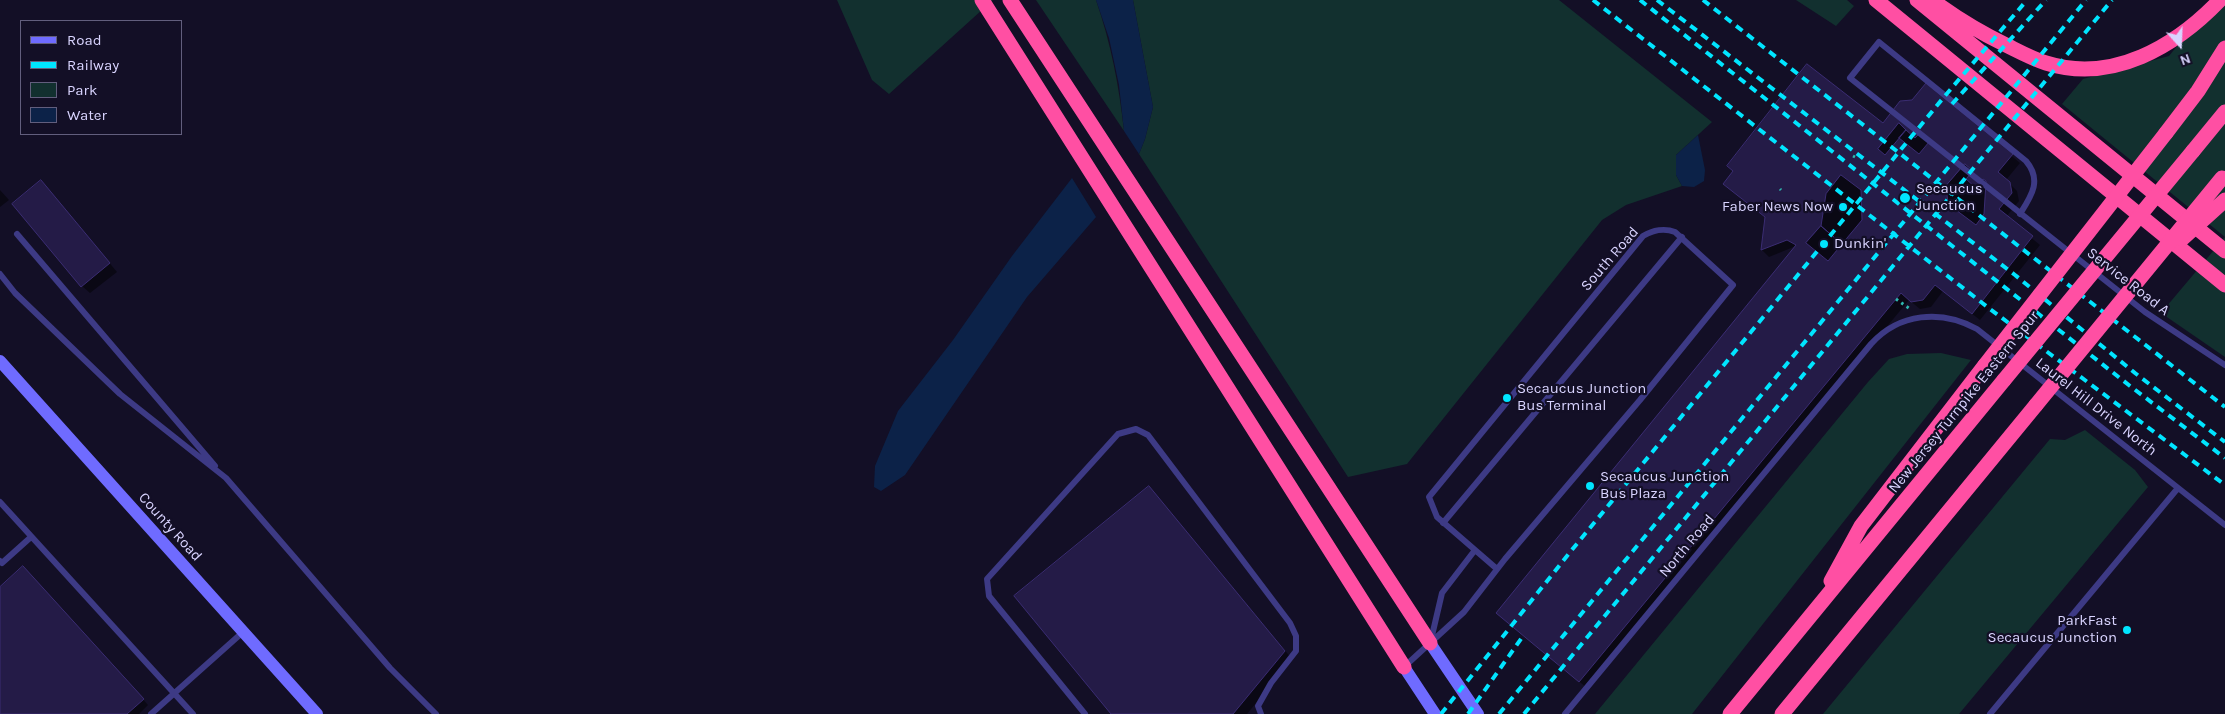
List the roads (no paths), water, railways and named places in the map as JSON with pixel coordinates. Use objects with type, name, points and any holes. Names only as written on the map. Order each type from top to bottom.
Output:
[{"type":"highway","points":[[982,0],[1404,666]]},
{"type":"highway","points":[[1010,0],[1430,643]]},
{"type":"highway","points":[[1876,0],[2225,285]]},
{"type":"highway","points":[[1917,0],[2225,251]]},
{"type":"highway","points":[[1932,0],[1982,33],[2032,57],[2060,66],[2088,68],[2120,64],[2150,54],[2178,38],[2220,0]]},
{"type":"highway","points":[[1814,612],[1861,526],[2198,91],[2225,48]]},
{"type":"highway","name":"New Jersey Turnpike Eastern Spur","points":[[1730,714],[2225,112]]},
{"type":"highway","points":[[1782,714],[2223,177]]},
{"type":"highway","points":[[2146,272],[2225,200]]},
{"type":"main road","name":"County Road","points":[[0,361],[317,714]]},
{"type":"main road","points":[[1430,643],[1478,714]]},
{"type":"main road","points":[[1404,666],[1435,714]]},
{"type":"lane","name":"Service Road A","points":[[2020,214],[2034,188],[2036,180],[2032,167],[1879,42],[1850,78],[2020,214],[2145,312],[2225,365]]},
{"type":"lane","name":"South Road","points":[[1404,666],[1464,612],[1497,569],[1640,400],[1734,285],[1682,237],[1669,230],[1654,231],[1643,236],[1429,497],[1433,511],[1443,523],[1497,569]]},
{"type":"lane","points":[[17,234],[390,668],[436,714]]},
{"type":"lane","points":[[1443,523],[1682,237]]},
{"type":"lane","points":[[0,274],[15,293],[120,394],[226,478]]},
{"type":"lane","name":"Laurel Hill Drive North","points":[[1889,328],[1912,319],[1937,316],[1962,322],[1977,329],[2225,524]]},
{"type":"lane","name":"North Road","points":[[1565,714],[1871,344],[1889,328]]},
{"type":"lane","points":[[1085,714],[989,596],[987,579],[1118,434],[1136,429],[1148,435],[1290,623],[1296,636],[1296,651],[1270,683],[1258,706],[1261,714]]},
{"type":"lane","points":[[1990,714],[2178,488]]},
{"type":"lane","points":[[0,502],[194,714]]},
{"type":"lane","points":[[0,561],[2,563],[31,537]]},
{"type":"lane","points":[[1430,643],[1442,593],[1475,550]]},
{"type":"lane","points":[[151,714],[243,632]]},
{"type":"water","points":[[1096,0],[1133,0],[1153,107],[1139,154],[1124,131],[1119,85],[1109,38]]},
{"type":"water","points":[[1698,135],[1705,170],[1704,181],[1694,187],[1682,186],[1676,175],[1676,155]]},
{"type":"water","points":[[1072,178],[1096,217],[1027,297],[905,475],[881,491],[874,487],[875,466],[898,411],[953,340],[1012,256]]},
{"type":"railway","points":[[1593,0],[1990,309],[2225,485]]},
{"type":"railway","points":[[1640,0],[2130,386],[2225,458]]},
{"type":"railway","points":[[1657,0],[2015,275],[2135,373],[2225,442]]},
{"type":"railway","points":[[1703,0],[2225,407]]},
{"type":"railway","points":[[1441,714],[1571,551],[1944,97],[2027,0]]},
{"type":"railway","points":[[1952,104],[2046,0]]},
{"type":"railway","points":[[1499,714],[2086,0]]},
{"type":"railway","points":[[1524,714],[2112,0]]},
{"type":"railway","points":[[1468,714],[1523,636]]},
{"type":"place","name":"Secaucus Junction","points":[[1905,198]]},
{"type":"place","name":"Faber News Now","points":[[1843,207]]},
{"type":"place","name":"Dunkin'","points":[[1824,244]]},
{"type":"place","name":"Secaucus Junction Bus Terminal","points":[[1507,398]]},
{"type":"place","name":"Secaucus Junction Bus Plaza","points":[[1590,486]]},
{"type":"place","name":"ParkFast Secaucus Junction","points":[[2127,630]]}]
